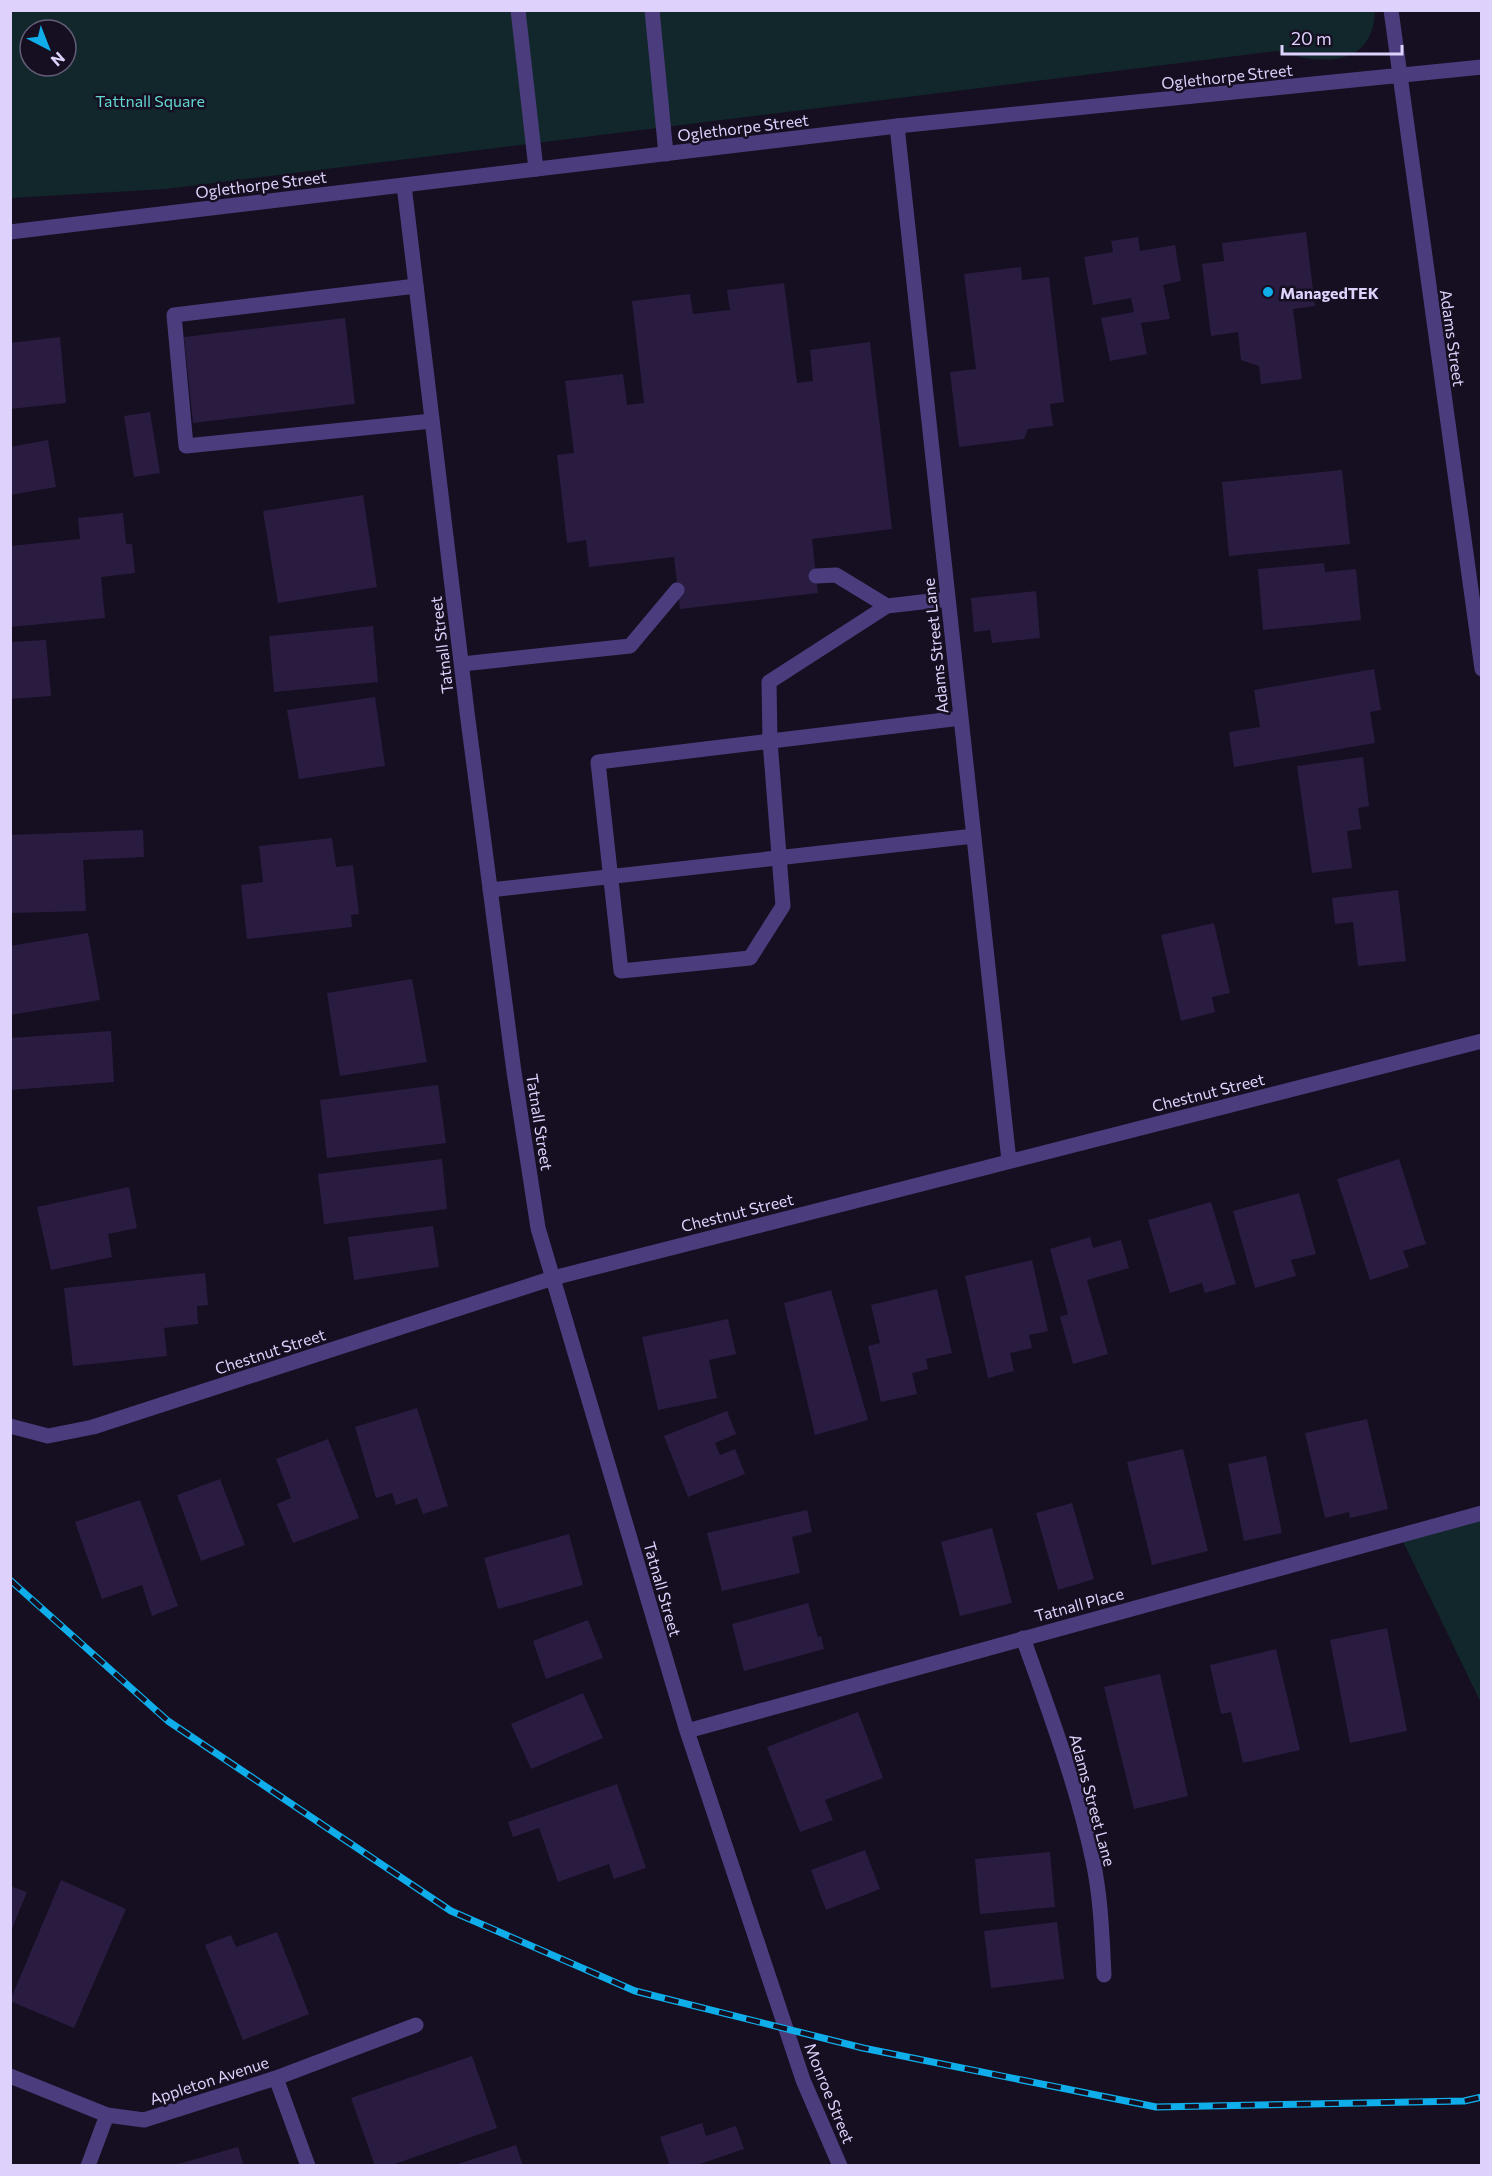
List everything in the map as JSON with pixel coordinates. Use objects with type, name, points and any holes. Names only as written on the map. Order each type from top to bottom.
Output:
[{"type":"street","points":[[518,10],[536,169]]},
{"type":"street","points":[[652,10],[666,154]]},
{"type":"street","name":"Adams Street","points":[[1391,10],[1482,669]]},
{"type":"street","name":"Oglethorpe Street","points":[[10,232],[897,126],[1482,67]]},
{"type":"street","name":"Adams Street Lane","points":[[897,126],[1009,1161]]},
{"type":"street","name":"Tatnall Street","points":[[404,185],[490,890],[538,1228],[687,1731],[788,2033]]},
{"type":"street","points":[[416,286],[174,315],[186,446],[432,421]]},
{"type":"street","points":[[816,576],[836,575],[887,606]]},
{"type":"street","points":[[462,664],[630,646],[678,591]]},
{"type":"street","points":[[948,599],[887,606],[769,682],[770,741],[783,906],[750,958],[621,971],[598,762],[770,741],[961,718]]},
{"type":"street","points":[[490,890],[974,836]]},
{"type":"street","name":"Chestnut Street","points":[[10,1426],[48,1436],[93,1427],[552,1278],[1482,1041]]},
{"type":"street","name":"Tatnall Place","points":[[687,1731],[1482,1513]]},
{"type":"street","name":"Adams Street Lane","points":[[1023,1638],[1061,1743],[1094,1862],[1104,1975]]},
{"type":"street","name":"Appleton Avenue","points":[[10,2076],[107,2115],[144,2120],[276,2078],[416,2025]]},
{"type":"street","name":"Monroe Street","points":[[788,2033],[803,2080],[840,2166]]},
{"type":"street","points":[[276,2078],[308,2166]]},
{"type":"street","points":[[88,2166],[107,2115]]},
{"type":"green space","name":"Tattnall Square","points":[[11,11],[1375,11],[1372,30],[1365,44],[1354,53],[1341,58],[1309,59],[1277,51],[166,189],[11,198]]},
{"type":"green space","points":[[1481,1510],[1481,1703],[1398,1531]]},
{"type":"building","points":[[1306,232],[1315,306],[1293,309],[1302,379],[1261,384],[1259,366],[1241,360],[1238,332],[1211,336],[1202,264],[1224,261],[1222,243]]},
{"type":"building","points":[[1138,237],[1140,251],[1175,245],[1181,281],[1163,285],[1170,319],[1141,323],[1147,354],[1110,361],[1101,318],[1134,312],[1131,298],[1093,305],[1084,257],[1113,252],[1111,241]]},
{"type":"building","points":[[1021,267],[1022,280],[1049,277],[1064,402],[1050,404],[1053,426],[1028,429],[1024,439],[959,447],[950,372],[976,369],[964,274]]},
{"type":"building","points":[[784,283],[797,383],[813,381],[810,350],[870,342],[892,529],[812,539],[818,593],[680,609],[674,557],[589,567],[586,540],[567,543],[557,455],[574,453],[565,381],[623,374],[627,405],[644,403],[632,301],[690,294],[693,314],[730,310],[727,290]]},
{"type":"building","points":[[345,318],[355,404],[193,423],[184,337]]},
{"type":"building","points":[[60,337],[66,403],[10,409],[10,343]]},
{"type":"building","points":[[150,412],[160,473],[134,477],[124,416]]},
{"type":"building","points":[[48,440],[56,487],[10,495],[10,447]]},
{"type":"building","points":[[1342,470],[1350,544],[1229,556],[1222,482]]},
{"type":"building","points":[[363,495],[377,587],[278,603],[263,511]]},
{"type":"building","points":[[123,513],[126,544],[132,544],[135,573],[101,577],[105,618],[10,627],[10,546],[80,539],[78,518]]},
{"type":"building","points":[[1324,563],[1325,572],[1356,569],[1361,620],[1263,630],[1258,569]]},
{"type":"building","points":[[1036,591],[1040,638],[992,643],[990,630],[974,632],[971,598]]},
{"type":"building","points":[[373,626],[378,682],[274,692],[269,636]]},
{"type":"building","points":[[46,640],[51,696],[10,699],[10,642]]},
{"type":"building","points":[[1374,669],[1381,710],[1370,712],[1375,743],[1234,767],[1229,732],[1260,727],[1254,690]]},
{"type":"building","points":[[375,697],[385,766],[299,779],[287,710]]},
{"type":"building","points":[[1363,757],[1369,806],[1358,808],[1361,829],[1347,831],[1352,868],[1312,873],[1297,766]]},
{"type":"building","points":[[143,830],[144,857],[83,860],[86,911],[10,913],[10,835]]},
{"type":"building","points":[[332,838],[336,867],[353,865],[359,914],[351,915],[352,927],[247,939],[241,885],[263,882],[259,846]]},
{"type":"building","points":[[1398,890],[1406,961],[1358,966],[1353,922],[1335,924],[1332,898]]},
{"type":"building","points":[[1214,923],[1230,993],[1212,997],[1215,1012],[1181,1021],[1161,935]]},
{"type":"building","points":[[88,933],[100,1000],[10,1015],[10,946]]},
{"type":"building","points":[[412,979],[427,1062],[340,1076],[327,993]]},
{"type":"building","points":[[111,1031],[114,1082],[10,1090],[10,1038]]},
{"type":"building","points":[[438,1085],[446,1143],[327,1158],[320,1100]]},
{"type":"building","points":[[442,1159],[447,1209],[324,1224],[318,1174]]},
{"type":"building","points":[[1399,1159],[1426,1244],[1403,1251],[1409,1267],[1370,1280],[1337,1179]]},
{"type":"building","points":[[129,1187],[137,1228],[108,1234],[112,1257],[51,1270],[37,1207]]},
{"type":"building","points":[[1299,1193],[1316,1254],[1291,1260],[1296,1276],[1255,1288],[1233,1211]]},
{"type":"building","points":[[1211,1202],[1236,1284],[1205,1293],[1202,1283],[1170,1293],[1148,1220]]},
{"type":"building","points":[[433,1226],[439,1267],[354,1280],[348,1237]]},
{"type":"building","points":[[1090,1237],[1093,1248],[1121,1240],[1129,1268],[1087,1280],[1108,1354],[1073,1364],[1060,1317],[1068,1314],[1050,1249]]},
{"type":"building","points":[[1032,1260],[1048,1331],[1029,1335],[1032,1348],[1010,1353],[1014,1371],[988,1378],[965,1276]]},
{"type":"building","points":[[205,1273],[208,1305],[197,1306],[198,1324],[164,1328],[167,1356],[73,1366],[64,1288]]},
{"type":"building","points":[[937,1289],[952,1353],[926,1359],[928,1369],[912,1373],[917,1394],[881,1402],[868,1346],[880,1343],[871,1305]]},
{"type":"building","points":[[831,1290],[868,1420],[815,1435],[784,1303]]},
{"type":"building","points":[[728,1319],[736,1354],[709,1360],[717,1398],[658,1410],[642,1337]]},
{"type":"building","points":[[417,1408],[448,1506],[423,1514],[417,1498],[396,1505],[392,1493],[376,1498],[355,1427]]},
{"type":"building","points":[[727,1411],[736,1434],[715,1443],[720,1455],[735,1449],[745,1474],[688,1497],[664,1436]]},
{"type":"building","points":[[1367,1419],[1388,1509],[1350,1518],[1349,1512],[1325,1518],[1305,1433]]},
{"type":"building","points":[[328,1439],[359,1518],[293,1543],[277,1504],[291,1498],[276,1459]]},
{"type":"building","points":[[1183,1449],[1208,1551],[1152,1565],[1127,1462]]},
{"type":"building","points":[[1266,1456],[1282,1533],[1244,1541],[1228,1464]]},
{"type":"building","points":[[220,1479],[245,1545],[201,1561],[177,1495]]},
{"type":"building","points":[[140,1500],[178,1606],[152,1616],[142,1585],[102,1599],[75,1522]]},
{"type":"building","points":[[1072,1503],[1094,1579],[1058,1590],[1036,1513]]},
{"type":"building","points":[[807,1510],[812,1532],[792,1537],[800,1573],[722,1591],[707,1533]]},
{"type":"building","points":[[992,1528],[1012,1603],[960,1616],[941,1542]]},
{"type":"building","points":[[569,1534],[583,1585],[498,1609],[484,1558]]},
{"type":"building","points":[[808,1603],[824,1649],[744,1671],[732,1624]]},
{"type":"building","points":[[588,1620],[603,1658],[546,1679],[533,1641]]},
{"type":"building","points":[[1387,1628],[1407,1731],[1350,1743],[1330,1640]]},
{"type":"building","points":[[1276,1649],[1300,1750],[1243,1763],[1231,1712],[1221,1714],[1210,1665]]},
{"type":"building","points":[[1160,1674],[1188,1796],[1134,1809],[1104,1687]]},
{"type":"building","points":[[583,1693],[603,1738],[531,1769],[511,1724]]},
{"type":"building","points":[[858,1712],[883,1778],[825,1800],[833,1820],[800,1832],[767,1747]]},
{"type":"building","points":[[617,1784],[646,1868],[614,1879],[609,1864],[558,1882],[539,1828],[513,1837],[508,1822]]},
{"type":"building","points":[[865,1850],[880,1889],[826,1910],[811,1870]]},
{"type":"building","points":[[1050,1852],[1055,1907],[980,1914],[975,1859]]},
{"type":"building","points":[[61,1880],[126,1909],[74,2028],[10,2001]]},
{"type":"building","points":[[10,1886],[27,1892],[11,1931],[10,1931]]},
{"type":"building","points":[[1057,1922],[1064,1979],[991,1988],[984,1931]]},
{"type":"building","points":[[277,1932],[309,2014],[243,2040],[205,1945],[231,1935],[236,1947]]},
{"type":"building","points":[[472,2056],[497,2128],[389,2166],[375,2166],[351,2098]]},
{"type":"building","points":[[702,2123],[706,2136],[736,2126],[744,2149],[694,2166],[670,2166],[660,2137]]},
{"type":"building","points":[[516,2145],[523,2166],[455,2166],[455,2165]]},
{"type":"building","points":[[238,2147],[244,2166],[175,2165]]},
{"type":"railway","points":[[10,1580],[168,1721],[451,1911],[635,1991],[863,2048],[1156,2107],[1464,2101],[1482,2097]]},
{"type":"place","name":"ManagedTEK","points":[[1268,292]]}]
